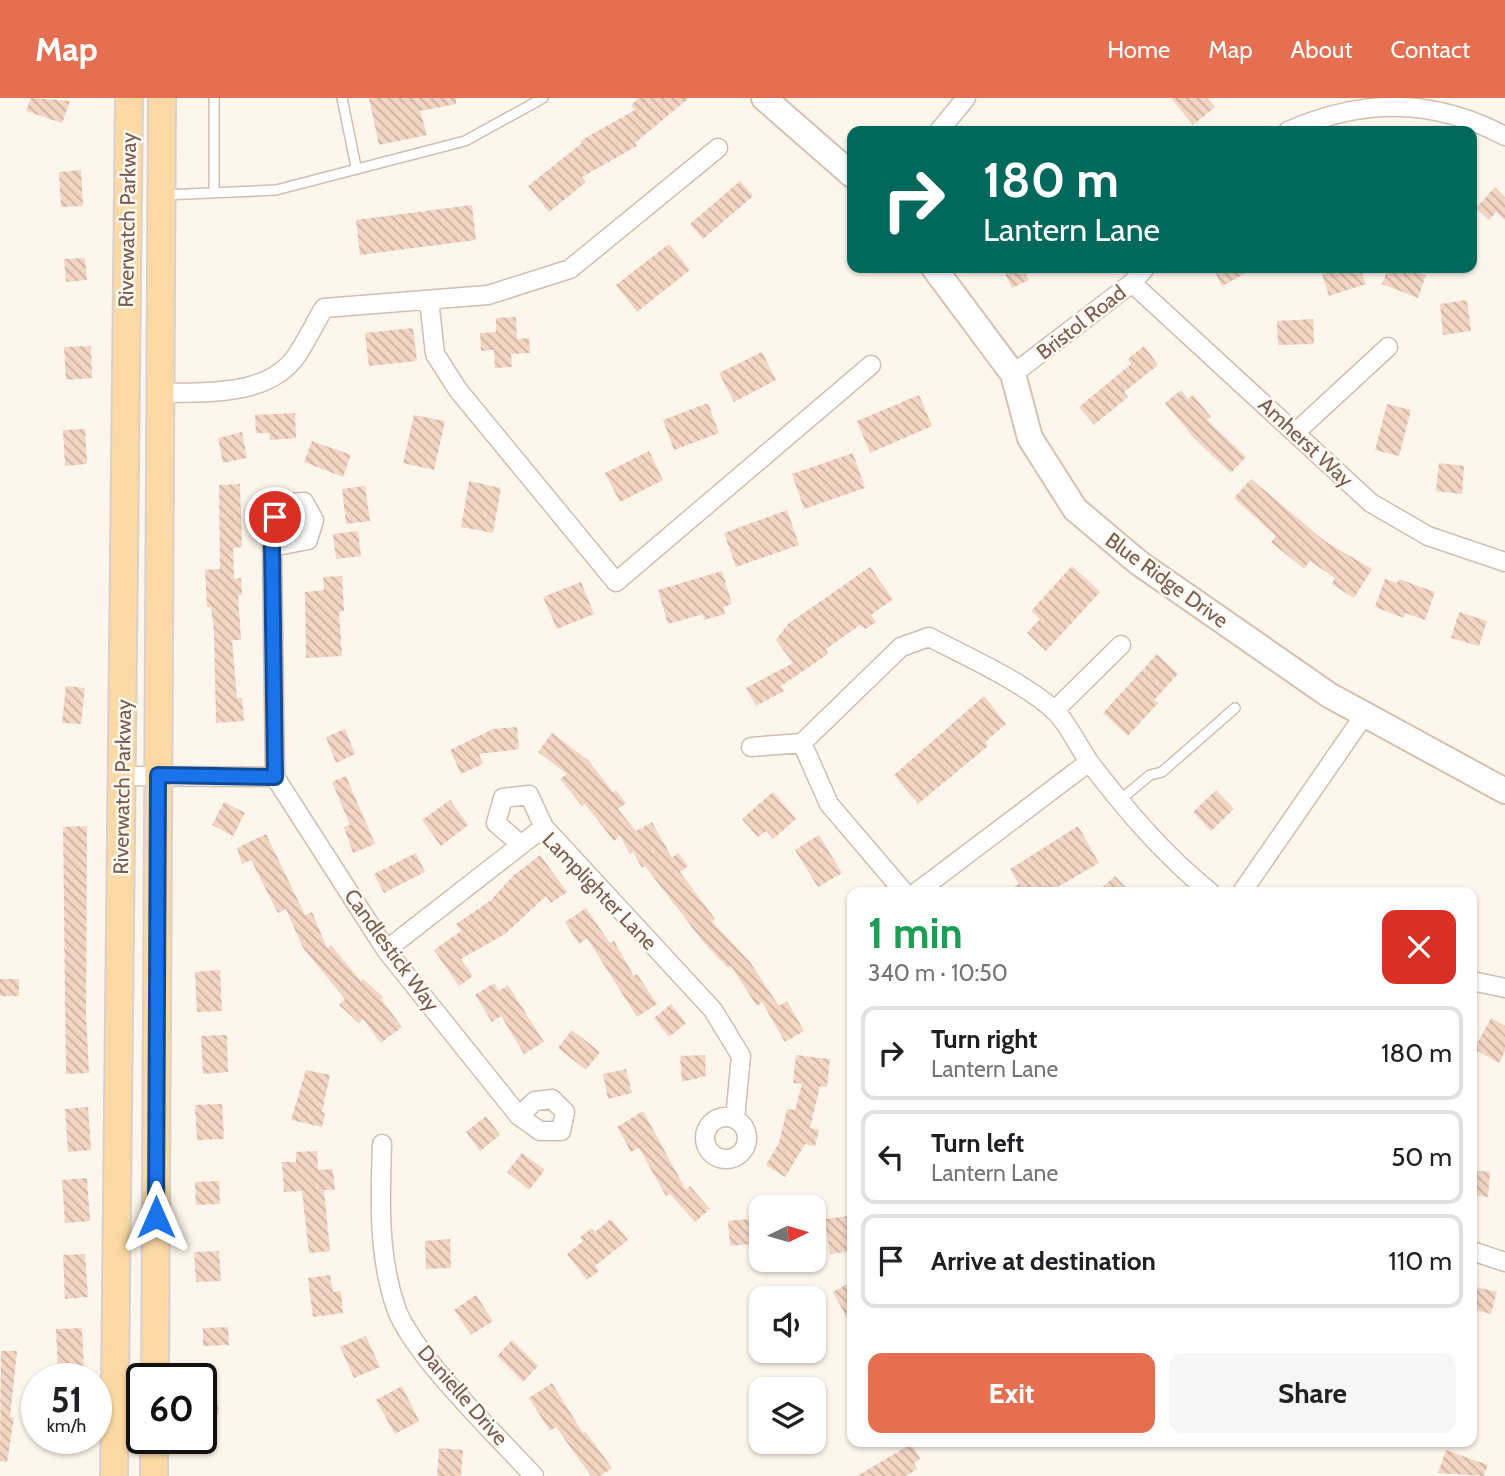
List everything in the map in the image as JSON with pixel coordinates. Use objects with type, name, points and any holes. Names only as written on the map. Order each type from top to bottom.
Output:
[{"type":"main road","name":"Riverwatch Parkway","points":[[114,1476],[129,98]]},
{"type":"main road","name":"Riverwatch Parkway","points":[[155,1363],[162,98]]},
{"type":"main road","points":[[154,1454],[154,1476]]},
{"type":"street","points":[[764,98],[847,171]]},
{"type":"street","points":[[943,126],[966,98]]},
{"type":"street","points":[[1298,126],[1312,119],[1367,103],[1420,102],[1475,118],[1505,136]]},
{"type":"street","points":[[161,393],[208,392],[262,384],[296,358],[324,307],[488,295],[570,269],[718,148]]},
{"type":"street","name":"Blue Ridge Drive","points":[[938,273],[1013,374],[1030,438],[1075,509],[1139,563],[1329,695],[1505,791]]},
{"type":"street","name":"Bristol Road","points":[[1013,374],[1132,283],[1141,273]]},
{"type":"street","name":"Amherst Way","points":[[1132,283],[1371,503],[1427,536],[1505,562]]},
{"type":"street","points":[[429,300],[435,354],[458,390],[616,582],[871,365]]},
{"type":"street","points":[[1296,432],[1388,347]]},
{"type":"street","points":[[123,776],[275,777],[272,547]]},
{"type":"street","points":[[751,747],[802,743],[901,648],[929,637],[1003,677],[1054,711],[1089,762],[1120,800],[1181,869],[1204,887]]},
{"type":"street","points":[[1054,711],[1121,645]]},
{"type":"street","points":[[1245,887],[1365,715]]},
{"type":"street","points":[[802,743],[829,804],[900,887]]},
{"type":"street","points":[[924,887],[1089,762]]},
{"type":"street","name":"Candlestick Way","points":[[275,777],[386,950],[519,1116]]},
{"type":"street","points":[[521,845],[496,823],[503,798],[530,795],[544,827]]},
{"type":"street","name":"Lamplighter Lane","points":[[386,950],[544,827],[713,1010],[741,1056],[735,1119]]},
{"type":"street","points":[[1477,983],[1505,988]]},
{"type":"street","name":"Danielle Drive","points":[[382,1144],[382,1237],[386,1272],[396,1311],[427,1358],[534,1476]]},
{"type":"street","points":[[1477,1253],[1505,1262]]},
{"type":"lane","points":[[214,98],[214,193]]},
{"type":"lane","points":[[342,98],[356,167]]},
{"type":"lane","points":[[162,195],[276,190],[356,167],[465,141],[531,101],[542,98]]},
{"type":"lane","points":[[1120,800],[1150,775],[1162,772],[1235,708]]},
{"type":"building","points":[[31,98],[70,101],[62,123],[26,111]]},
{"type":"building","points":[[369,98],[456,98],[456,104],[420,111],[427,135],[379,145]]},
{"type":"building","points":[[639,98],[689,98],[635,143],[637,146],[582,177],[586,182],[549,212],[528,186],[582,143],[580,141],[635,110],[631,105]]},
{"type":"building","points":[[1171,98],[1207,98],[1215,107],[1193,125]]},
{"type":"building","points":[[81,170],[83,206],[61,207],[59,172]]},
{"type":"building","points":[[740,181],[753,196],[703,239],[690,224]]},
{"type":"building","points":[[1495,187],[1505,197],[1505,220],[1496,212],[1489,220],[1477,207]]},
{"type":"building","points":[[472,205],[476,240],[360,255],[356,220]]},
{"type":"building","points":[[669,244],[690,270],[637,312],[616,285]]},
{"type":"building","points":[[85,258],[87,280],[66,282],[64,259]]},
{"type":"building","points":[[1005,273],[1026,273],[1029,280],[1012,288]]},
{"type":"building","points":[[1216,273],[1246,273],[1222,286]]},
{"type":"building","points":[[1362,273],[1366,284],[1329,296],[1322,274]]},
{"type":"building","points":[[1386,273],[1426,275],[1418,298],[1382,284]]},
{"type":"building","points":[[1467,300],[1471,331],[1443,335],[1440,304]]},
{"type":"building","points":[[516,317],[517,339],[529,338],[530,353],[511,354],[512,367],[495,368],[494,350],[481,351],[480,333],[496,332],[496,318]]},
{"type":"building","points":[[1313,319],[1314,344],[1278,345],[1277,321]]},
{"type":"building","points":[[413,328],[417,361],[369,366],[365,333]]},
{"type":"building","points":[[91,346],[92,378],[66,380],[64,347]]},
{"type":"building","points":[[1144,346],[1158,365],[1124,392],[1128,397],[1094,425],[1079,407],[1131,364],[1128,359]]},
{"type":"building","points":[[762,352],[776,380],[734,402],[719,373]]},
{"type":"building","points":[[1181,390],[1188,399],[1193,395],[1211,417],[1207,420],[1246,457],[1231,473],[1194,438],[1165,403]]},
{"type":"building","points":[[919,395],[932,426],[870,453],[857,421]]},
{"type":"building","points":[[708,403],[719,433],[674,450],[663,420]]},
{"type":"building","points":[[1387,404],[1411,410],[1399,456],[1375,450]]},
{"type":"building","points":[[295,413],[296,438],[270,440],[269,433],[256,433],[255,415]]},
{"type":"building","points":[[414,415],[445,421],[434,470],[403,463]]},
{"type":"building","points":[[85,429],[87,464],[65,466],[63,430]]},
{"type":"building","points":[[242,432],[247,458],[223,463],[218,438]]},
{"type":"building","points":[[312,441],[351,455],[343,477],[304,462]]},
{"type":"building","points":[[649,451],[663,480],[620,502],[605,473]]},
{"type":"building","points":[[853,453],[865,488],[804,509],[792,474]]},
{"type":"building","points":[[1439,463],[1464,466],[1462,494],[1436,491]]},
{"type":"building","points":[[1251,479],[1326,542],[1372,569],[1354,598],[1332,584],[1335,578],[1310,561],[1304,569],[1271,542],[1276,536],[1234,498]]},
{"type":"building","points":[[469,481],[501,488],[493,533],[461,527]]},
{"type":"building","points":[[240,484],[242,547],[233,548],[234,579],[241,578],[242,595],[238,595],[241,640],[232,640],[237,698],[242,698],[244,721],[216,723],[214,630],[211,607],[207,607],[205,570],[220,569],[219,485]]},
{"type":"building","points":[[365,486],[370,521],[346,524],[342,489]]},
{"type":"building","points":[[787,510],[799,545],[736,567],[724,533]]},
{"type":"building","points":[[358,531],[361,556],[336,559],[333,534]]},
{"type":"building","points":[[1072,566],[1100,592],[1046,651],[1027,633],[1040,619],[1031,611]]},
{"type":"building","points":[[870,567],[893,599],[871,615],[876,622],[866,629],[860,625],[826,649],[828,654],[781,686],[784,691],[756,706],[746,688],[793,663],[776,640],[788,624]]},
{"type":"building","points":[[722,571],[732,604],[723,607],[725,614],[704,620],[703,614],[668,624],[658,590]]},
{"type":"building","points":[[342,576],[344,611],[339,612],[342,656],[306,658],[305,592],[324,590],[323,577]]},
{"type":"building","points":[[1385,579],[1397,583],[1399,579],[1435,592],[1425,620],[1405,613],[1404,618],[1375,607]]},
{"type":"building","points":[[581,582],[594,614],[557,629],[543,597]]},
{"type":"building","points":[[1459,612],[1487,621],[1479,646],[1451,638]]},
{"type":"building","points":[[1157,654],[1178,674],[1154,700],[1158,703],[1128,736],[1103,713]]},
{"type":"building","points":[[66,686],[85,688],[81,724],[62,723]]},
{"type":"building","points":[[984,696],[1006,724],[985,742],[988,746],[918,804],[894,775]]},
{"type":"building","points":[[517,727],[519,749],[479,754],[483,764],[461,774],[450,750],[493,729]]},
{"type":"building","points":[[345,729],[355,754],[336,763],[326,737]]},
{"type":"building","points":[[552,733],[588,760],[613,792],[616,790],[626,803],[618,809],[636,831],[652,822],[672,858],[678,853],[688,866],[680,872],[715,919],[712,922],[750,962],[779,1006],[787,1001],[804,1031],[785,1042],[762,1002],[757,1006],[731,966],[728,968],[705,944],[645,866],[642,868],[633,852],[630,854],[620,836],[614,841],[585,804],[582,806],[560,779],[567,774],[538,752]]},
{"type":"building","points":[[346,776],[375,844],[353,853],[344,827],[350,825],[332,782]]},
{"type":"building","points":[[1216,790],[1234,809],[1211,831],[1193,812]]},
{"type":"building","points":[[773,792],[796,819],[773,839],[766,831],[758,837],[742,819]]},
{"type":"building","points":[[450,800],[468,825],[441,846],[422,820]]},
{"type":"building","points":[[224,802],[245,813],[233,836],[212,825]]},
{"type":"building","points":[[87,826],[86,1015],[89,1073],[66,1074],[63,827]]},
{"type":"building","points":[[1078,826],[1099,863],[1058,887],[1013,887],[1019,884],[1010,869]]},
{"type":"building","points":[[266,834],[305,915],[312,912],[327,948],[331,945],[361,981],[363,979],[383,997],[381,999],[402,1027],[381,1043],[363,1019],[359,1023],[339,1005],[345,999],[303,948],[286,909],[278,913],[251,860],[242,864],[237,848]]},
{"type":"building","points":[[819,835],[842,873],[818,887],[795,850]]},
{"type":"building","points":[[416,853],[425,872],[384,893],[374,874]]},
{"type":"building","points":[[540,855],[567,892],[551,903],[546,896],[505,934],[461,959],[473,976],[459,986],[434,950],[461,931],[456,924],[490,901],[514,875]]},
{"type":"building","points":[[1115,876],[1125,887],[1103,887]]},
{"type":"building","points":[[586,908],[610,943],[614,941],[634,976],[637,974],[657,1004],[637,1017],[587,938],[579,944],[565,922]]},
{"type":"building","points":[[220,970],[222,1011],[197,1012],[195,972]]},
{"type":"building","points":[[0,979],[19,979],[19,996],[0,996]]},
{"type":"building","points":[[494,983],[499,991],[508,985],[544,1042],[524,1054],[501,1016],[492,1022],[475,995]]},
{"type":"building","points":[[671,1004],[686,1023],[669,1037],[654,1018]]},
{"type":"building","points":[[1491,1018],[1505,1026],[1505,1051],[1499,1063],[1477,1051],[1477,1044]]},
{"type":"building","points":[[572,1030],[600,1052],[586,1070],[558,1048]]},
{"type":"building","points":[[227,1035],[228,1072],[203,1074],[201,1036]]},
{"type":"building","points":[[705,1055],[706,1076],[682,1082],[680,1056]]},
{"type":"building","points":[[796,1055],[830,1059],[827,1087],[820,1086],[810,1128],[819,1130],[815,1146],[805,1144],[785,1177],[766,1165],[779,1143],[787,1109],[795,1110],[802,1084],[793,1083]]},
{"type":"building","points":[[626,1069],[632,1093],[608,1099],[603,1074]]},
{"type":"building","points":[[306,1070],[330,1075],[322,1112],[325,1113],[322,1127],[291,1120]]},
{"type":"building","points":[[222,1104],[224,1139],[197,1140],[195,1105]]},
{"type":"building","points":[[88,1107],[91,1150],[68,1152],[65,1109]]},
{"type":"building","points":[[643,1111],[686,1190],[690,1186],[710,1209],[695,1222],[670,1194],[666,1196],[639,1148],[631,1152],[617,1127]]},
{"type":"building","points":[[486,1116],[500,1135],[480,1151],[466,1132]]},
{"type":"building","points":[[317,1151],[318,1170],[333,1169],[335,1190],[324,1190],[330,1251],[309,1253],[302,1191],[284,1192],[282,1162],[296,1162],[296,1152]]},
{"type":"building","points":[[522,1153],[545,1170],[529,1190],[507,1172]]},
{"type":"building","points":[[1477,1171],[1490,1172],[1488,1197],[1477,1196]]},
{"type":"building","points":[[87,1178],[90,1221],[65,1223],[62,1180]]},
{"type":"building","points":[[219,1181],[220,1204],[196,1205],[195,1182]]},
{"type":"building","points":[[847,1216],[847,1252],[830,1254],[826,1219]]},
{"type":"building","points":[[611,1219],[628,1240],[595,1266],[599,1271],[587,1280],[567,1254],[583,1241],[580,1237],[592,1228],[595,1232]]},
{"type":"building","points":[[749,1219],[749,1244],[730,1246],[728,1221]]},
{"type":"building","points":[[450,1239],[451,1268],[426,1269],[425,1241]]},
{"type":"building","points":[[219,1251],[221,1281],[196,1282],[194,1252]]},
{"type":"building","points":[[85,1254],[88,1297],[65,1299],[63,1255]]},
{"type":"building","points":[[330,1275],[333,1292],[341,1291],[343,1313],[313,1317],[308,1278]]},
{"type":"building","points":[[847,1284],[847,1319],[833,1292]]},
{"type":"building","points":[[1477,1287],[1497,1292],[1491,1314],[1477,1310]]},
{"type":"building","points":[[476,1295],[493,1321],[471,1335],[454,1310]]},
{"type":"building","points":[[228,1327],[229,1345],[203,1346],[203,1328]]},
{"type":"building","points":[[82,1328],[84,1363],[58,1363],[56,1329]]},
{"type":"building","points":[[366,1336],[380,1367],[354,1378],[340,1347]]},
{"type":"building","points":[[512,1340],[538,1366],[523,1382],[497,1356]]},
{"type":"building","points":[[1,1351],[17,1351],[10,1417],[14,1418],[7,1462],[0,1461]]},
{"type":"building","points":[[552,1383],[583,1433],[585,1431],[612,1468],[600,1476],[591,1476],[556,1427],[550,1431],[529,1398]]},
{"type":"building","points":[[402,1386],[419,1421],[395,1434],[376,1400]]},
{"type":"building","points":[[906,1447],[913,1447],[920,1459],[914,1463],[917,1469],[906,1476],[857,1476]]},
{"type":"building","points":[[439,1448],[463,1450],[461,1476],[437,1476]]},
{"type":"building","points":[[1446,1450],[1488,1465],[1484,1476],[1438,1473]]},
{"type":"route","points":[[156,1217],[158,775],[275,777],[272,547],[275,517]]}]
